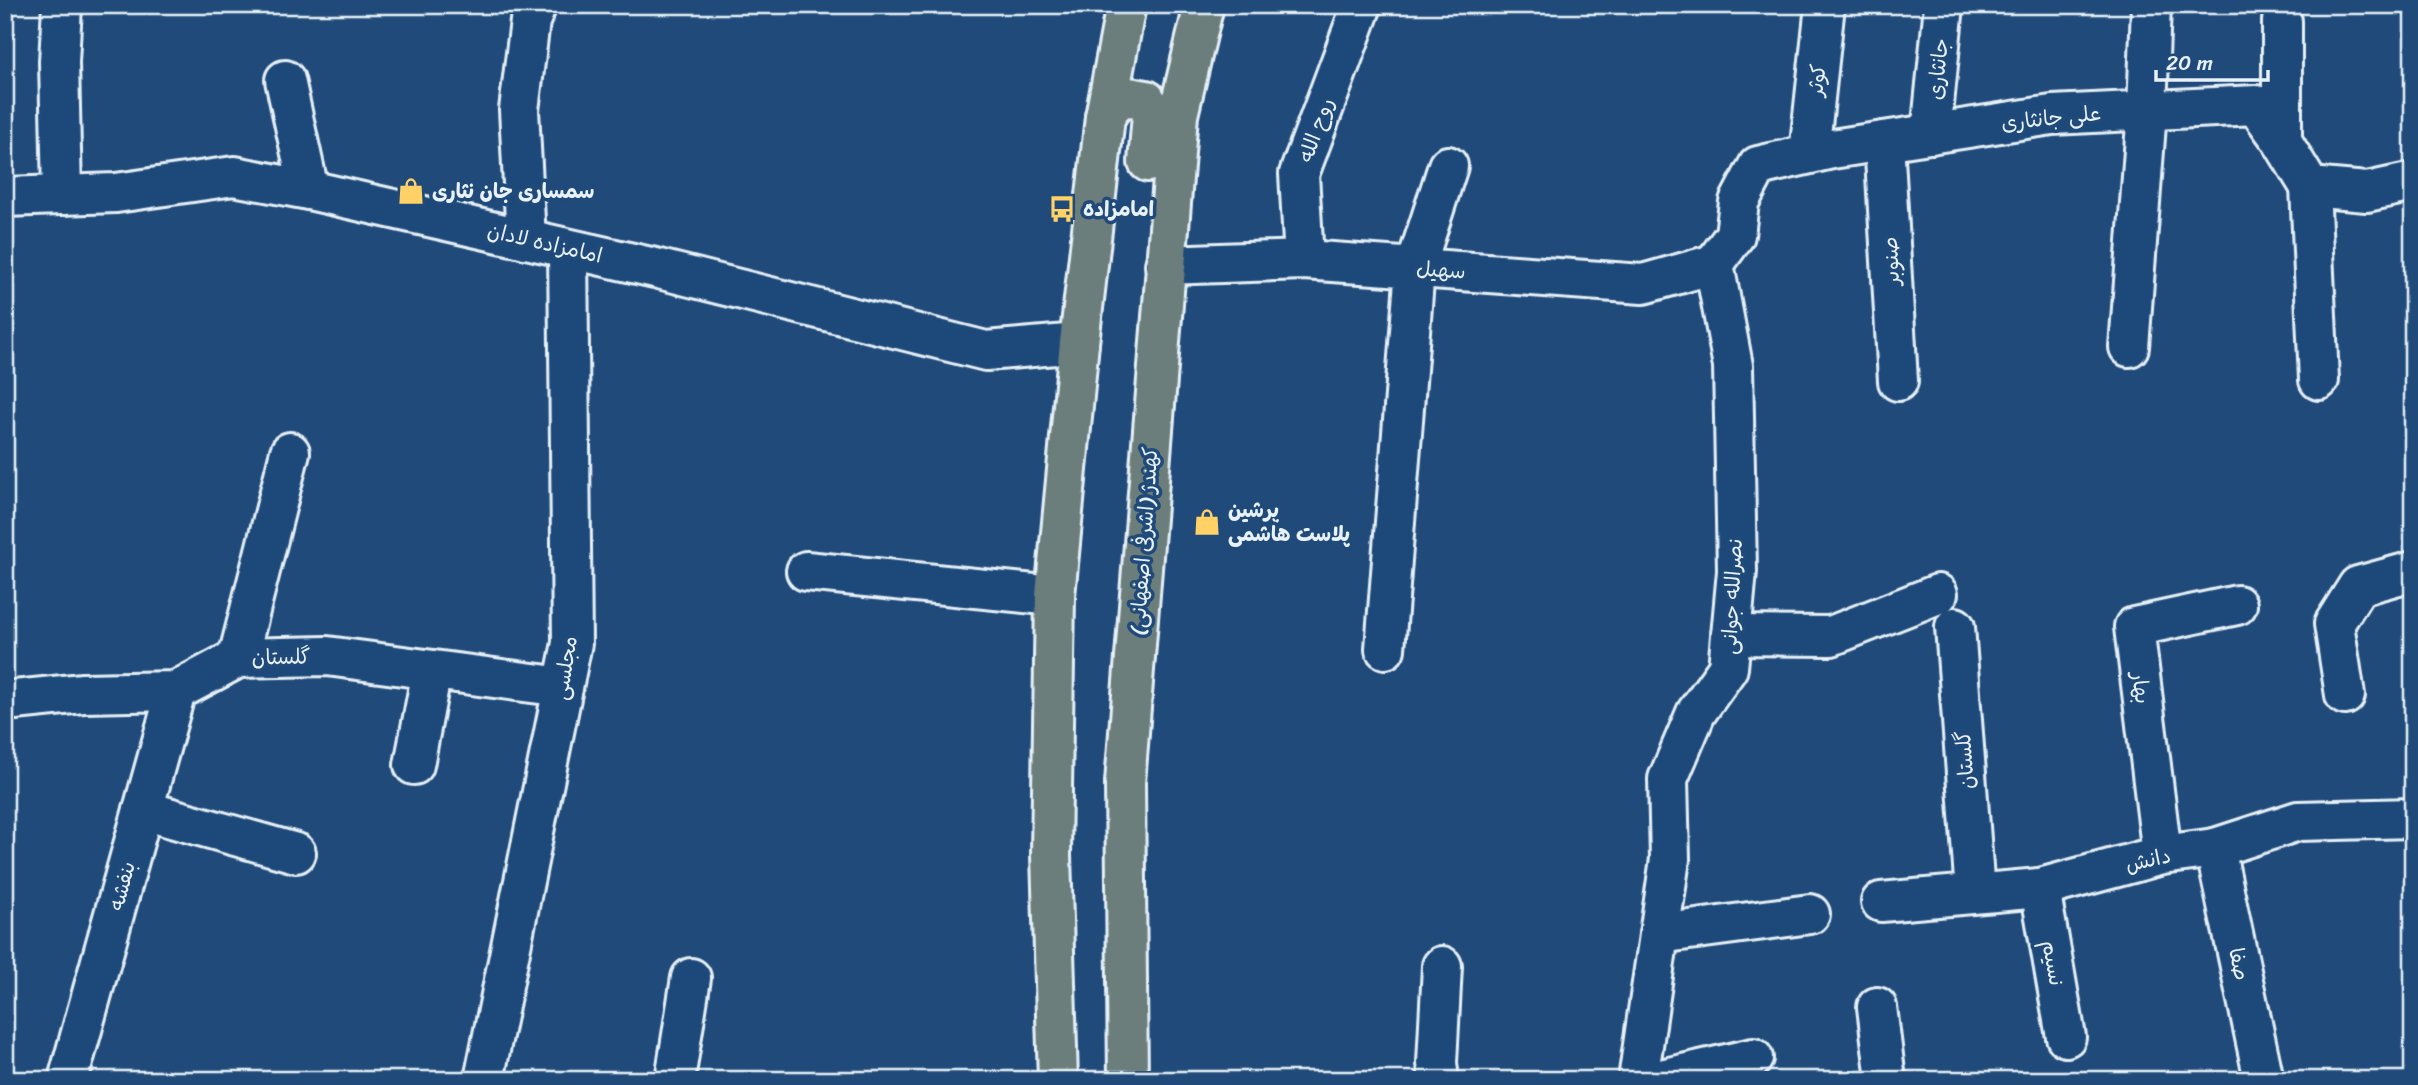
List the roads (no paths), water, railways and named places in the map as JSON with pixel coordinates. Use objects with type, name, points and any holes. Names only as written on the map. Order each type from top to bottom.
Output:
[{"type":"main road","points":[[1058,1080],[1051,855],[1055,596],[1079,343],[1105,117],[1126,5]]},
{"type":"main road","name":"کهندژ (اشرفی اصفهانی)","points":[[1128,1080],[1125,783],[1178,115],[1204,5]]},
{"type":"main road","points":[[1105,117],[1114,103],[1123,96],[1146,100],[1152,114],[1139,269],[1138,360],[1155,398]]},
{"type":"street","points":[[62,5],[59,62],[62,195]]},
{"type":"street","points":[[526,239],[519,110],[530,21],[537,5]]},
{"type":"street","name":"روح الله","points":[[1304,260],[1299,174],[1362,5]]},
{"type":"street","name":"کوثر","points":[[1809,154],[1825,5]]},
{"type":"street","name":"جانثاری","points":[[1931,134],[1944,5]]},
{"type":"street","points":[[2129,347],[2147,111],[2151,5]]},
{"type":"street","points":[[2282,21],[2282,141]]},
{"type":"street","points":[[285,80],[309,190]]},
{"type":"street","name":"علی جانثاری","points":[[1714,264],[1735,235],[1739,202],[1758,166],[1809,154],[2052,115],[2256,105],[2310,187]]},
{"type":"street","name":"صنوبر","points":[[1884,141],[1898,381]]},
{"type":"street","points":[[1385,649],[1415,268],[1448,166]]},
{"type":"street","name":"امامزاده لادان","points":[[5,197],[116,193],[234,176],[309,190],[655,268],[986,351],[1079,343]]},
{"type":"street","points":[[2319,380],[2310,187],[2367,192],[2413,182]]},
{"type":"street","name":"مجلسی","points":[[484,1080],[572,643],[568,249]]},
{"type":"street","name":"سهیل","points":[[1165,265],[1304,260],[1643,284],[1714,264]]},
{"type":"street","name":"نصرالله جوانی","points":[[1638,1080],[1670,859],[1668,779],[1696,713],[1728,668],[1737,571],[1733,366],[1714,264]]},
{"type":"street","points":[[238,658],[290,452]]},
{"type":"street","points":[[806,571],[1055,596]]},
{"type":"street","points":[[2345,695],[2334,624],[2358,586],[2413,571]]},
{"type":"street","name":"بهار","points":[[2162,855],[2134,626],[2237,605]]},
{"type":"street","name":"گلستان","points":[[1731,635],[1831,636],[1946,611],[1976,893]]},
{"type":"street","name":"گلستان","points":[[5,701],[83,693],[176,691],[238,658],[327,656],[563,687]]},
{"type":"street","points":[[414,765],[432,670]]},
{"type":"street","name":"بنفشه","points":[[68,1080],[176,691]]},
{"type":"street","points":[[143,810],[296,853]]},
{"type":"street","name":"دانش","points":[[1881,902],[2040,888],[2162,855],[2215,848],[2298,821],[2413,818]]},
{"type":"street","name":"صفا","points":[[2215,848],[2264,1080]]},
{"type":"street","name":"نسیم","points":[[2040,888],[2066,1037]]},
{"type":"street","points":[[1659,934],[1810,914]]},
{"type":"street","points":[[1439,1080],[1437,1063],[1442,966]]},
{"type":"street","points":[[676,1080],[691,978]]},
{"type":"street","points":[[1877,1007],[1886,1080]]},
{"type":"street","points":[[1657,1080],[1753,1058]]},
{"type":"place","name":"سمساری جان نثاری","points":[[411,191]]},
{"type":"place","name":"امامزاده","points":[[1062,209]]},
{"type":"place","name":"پرشین پلاست هاشمی","points":[[1207,522]]}]
